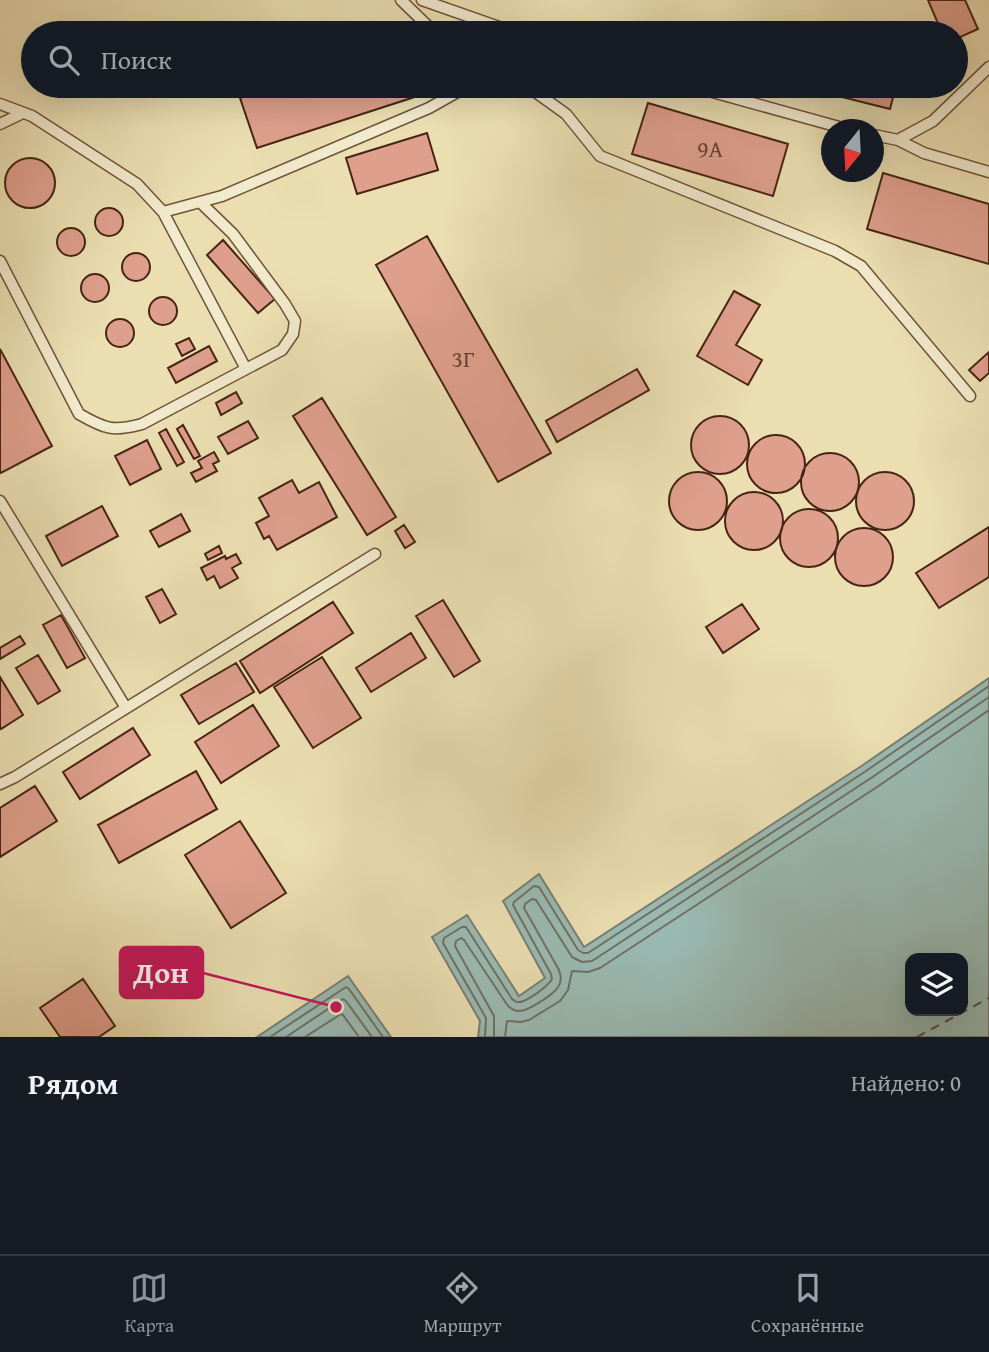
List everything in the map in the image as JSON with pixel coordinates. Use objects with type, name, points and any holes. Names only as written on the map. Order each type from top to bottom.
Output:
[{"type":"lane","points":[[401,0],[423,21]]},
{"type":"lane","points":[[422,0],[482,21]]},
{"type":"lane","points":[[968,87],[989,67]]},
{"type":"lane","points":[[163,212],[222,196],[447,98]]},
{"type":"lane","points":[[544,98],[566,114],[600,156],[835,251],[861,266],[970,396]]},
{"type":"lane","points":[[734,98],[821,122]]},
{"type":"lane","points":[[898,140],[933,121],[957,98]]},
{"type":"lane","points":[[0,104],[32,116],[137,184],[163,212],[246,369]]},
{"type":"lane","points":[[0,124],[23,113]]},
{"type":"lane","points":[[884,137],[898,140],[924,153],[989,172]]},
{"type":"lane","points":[[0,261],[79,414],[97,425],[121,430],[142,424],[282,351],[293,334],[295,321],[285,304],[233,234],[200,202]]},
{"type":"lane","points":[[0,500],[126,708]]},
{"type":"lane","points":[[0,784],[375,554]]},
{"type":"water","points":[[989,678],[989,1037],[478,1037],[480,1021],[432,937],[467,915],[519,996],[545,978],[503,901],[539,874],[584,947],[863,765]]},
{"type":"water","points":[[348,976],[391,1037],[257,1037]]},
{"type":"building","points":[[928,0],[965,0],[978,29],[968,34],[968,21],[937,21]]},
{"type":"building","points":[[240,98],[412,98],[257,148]]},
{"type":"building","points":[[846,98],[893,98],[890,109]]},
{"type":"building","points":[[648,103],[788,144],[773,196],[632,154]]},
{"type":"building","points":[[427,133],[438,170],[357,194],[346,158]]},
{"type":"building","points":[[30,158],[48,165],[55,183],[48,201],[30,208],[12,201],[5,183],[12,165]]},
{"type":"building","points":[[884,173],[989,204],[989,264],[867,229],[880,182],[884,182]]},
{"type":"building","points":[[109,208],[119,212],[123,222],[119,232],[109,236],[99,232],[95,222],[99,212]]},
{"type":"building","points":[[71,228],[81,232],[85,242],[81,252],[71,256],[61,252],[57,242],[61,232]]},
{"type":"building","points":[[427,236],[551,453],[498,482],[376,265]]},
{"type":"building","points":[[223,240],[275,299],[258,313],[207,255]]},
{"type":"building","points":[[136,253],[146,257],[150,267],[146,277],[136,281],[126,277],[122,267],[126,257]]},
{"type":"building","points":[[95,274],[105,278],[109,288],[105,298],[95,302],[85,298],[81,288],[85,278]]},
{"type":"building","points":[[734,291],[760,305],[736,345],[762,360],[748,385],[697,356]]},
{"type":"building","points":[[163,297],[173,301],[177,311],[173,321],[163,325],[153,321],[149,311],[153,301]]},
{"type":"building","points":[[120,319],[130,323],[134,333],[130,343],[120,347],[110,343],[106,333],[110,323]]},
{"type":"building","points":[[189,338],[195,349],[182,356],[176,344]]},
{"type":"building","points":[[209,346],[217,361],[176,383],[168,368]]},
{"type":"building","points":[[0,349],[52,446],[1,473],[0,471]]},
{"type":"building","points":[[989,352],[989,373],[980,381],[969,370]]},
{"type":"building","points":[[637,369],[649,390],[557,442],[546,421]]},
{"type":"building","points":[[236,392],[242,403],[221,415],[216,403]]},
{"type":"building","points":[[322,398],[396,517],[367,535],[293,416]]},
{"type":"building","points":[[720,416],[731,418],[744,429],[749,445],[747,456],[736,469],[720,474],[709,472],[696,461],[691,445],[693,434],[704,421]]},
{"type":"building","points":[[248,421],[258,438],[228,454],[218,437]]},
{"type":"building","points":[[183,425],[200,456],[194,459],[177,429]]},
{"type":"building","points":[[166,429],[184,462],[177,466],[159,433]]},
{"type":"building","points":[[776,435],[787,437],[800,448],[805,464],[803,475],[792,488],[776,493],[765,491],[752,480],[747,464],[749,453],[760,440]]},
{"type":"building","points":[[147,440],[161,469],[130,485],[115,456]]},
{"type":"building","points":[[214,452],[219,461],[213,464],[217,471],[196,482],[191,473],[202,468],[198,461]]},
{"type":"building","points":[[830,453],[841,455],[854,466],[859,482],[857,493],[846,506],[830,511],[819,509],[806,498],[801,482],[803,471],[814,458]]},
{"type":"building","points":[[698,472],[709,474],[722,485],[727,501],[725,512],[714,525],[698,530],[687,528],[674,517],[669,501],[671,490],[682,477]]},
{"type":"building","points":[[885,472],[896,474],[909,485],[914,501],[912,512],[901,525],[885,530],[874,528],[861,517],[856,501],[858,490],[869,477]]},
{"type":"building","points":[[292,480],[299,493],[319,482],[337,517],[277,550],[269,536],[264,539],[256,523],[269,516],[259,498]]},
{"type":"building","points":[[754,492],[765,494],[778,505],[783,521],[781,532],[770,545],[754,550],[743,548],[730,537],[725,521],[727,510],[738,497]]},
{"type":"building","points":[[102,506],[118,536],[62,566],[46,536]]},
{"type":"building","points":[[809,509],[820,511],[833,522],[838,538],[836,549],[825,562],[809,567],[798,565],[785,554],[780,538],[782,527],[793,514]]},
{"type":"building","points":[[181,514],[190,531],[159,547],[150,531]]},
{"type":"building","points":[[404,525],[415,542],[405,548],[395,531]]},
{"type":"building","points":[[989,527],[989,577],[939,608],[916,573]]},
{"type":"building","points":[[864,528],[875,530],[888,541],[893,557],[891,568],[880,581],[864,586],[853,584],[840,573],[835,557],[837,546],[848,533]]},
{"type":"building","points":[[219,546],[222,553],[208,560],[205,554]]},
{"type":"building","points":[[236,554],[241,563],[232,568],[238,578],[220,588],[214,576],[207,580],[201,568],[225,556],[226,559]]},
{"type":"building","points":[[162,589],[176,614],[160,623],[146,597]]},
{"type":"building","points":[[443,600],[480,661],[454,677],[416,616]]},
{"type":"building","points":[[333,602],[353,633],[260,693],[240,661]]},
{"type":"building","points":[[742,604],[759,629],[723,653],[706,627]]},
{"type":"building","points":[[61,615],[85,658],[67,668],[43,625]]},
{"type":"building","points":[[411,633],[426,658],[371,692],[356,668]]},
{"type":"building","points":[[20,636],[25,644],[0,659],[0,648]]},
{"type":"building","points":[[38,655],[60,691],[38,704],[16,668]]},
{"type":"building","points":[[322,657],[361,718],[313,748],[274,687]]},
{"type":"building","points":[[236,663],[254,692],[199,724],[181,695]]},
{"type":"building","points":[[0,677],[23,715],[1,729],[0,727]]},
{"type":"building","points":[[253,705],[279,746],[221,783],[195,742]]},
{"type":"building","points":[[133,728],[150,755],[80,799],[63,772]]},
{"type":"building","points":[[196,771],[217,809],[119,863],[98,825]]},
{"type":"building","points":[[35,786],[57,821],[0,857],[0,808]]},
{"type":"building","points":[[240,821],[286,893],[231,928],[185,855]]},
{"type":"building","points":[[83,979],[115,1026],[99,1037],[60,1037],[40,1008]]},
{"type":"ferry route","points":[[917,1037],[989,998]]},
{"type":"place","name":"Дон","points":[[336,1007]]}]
